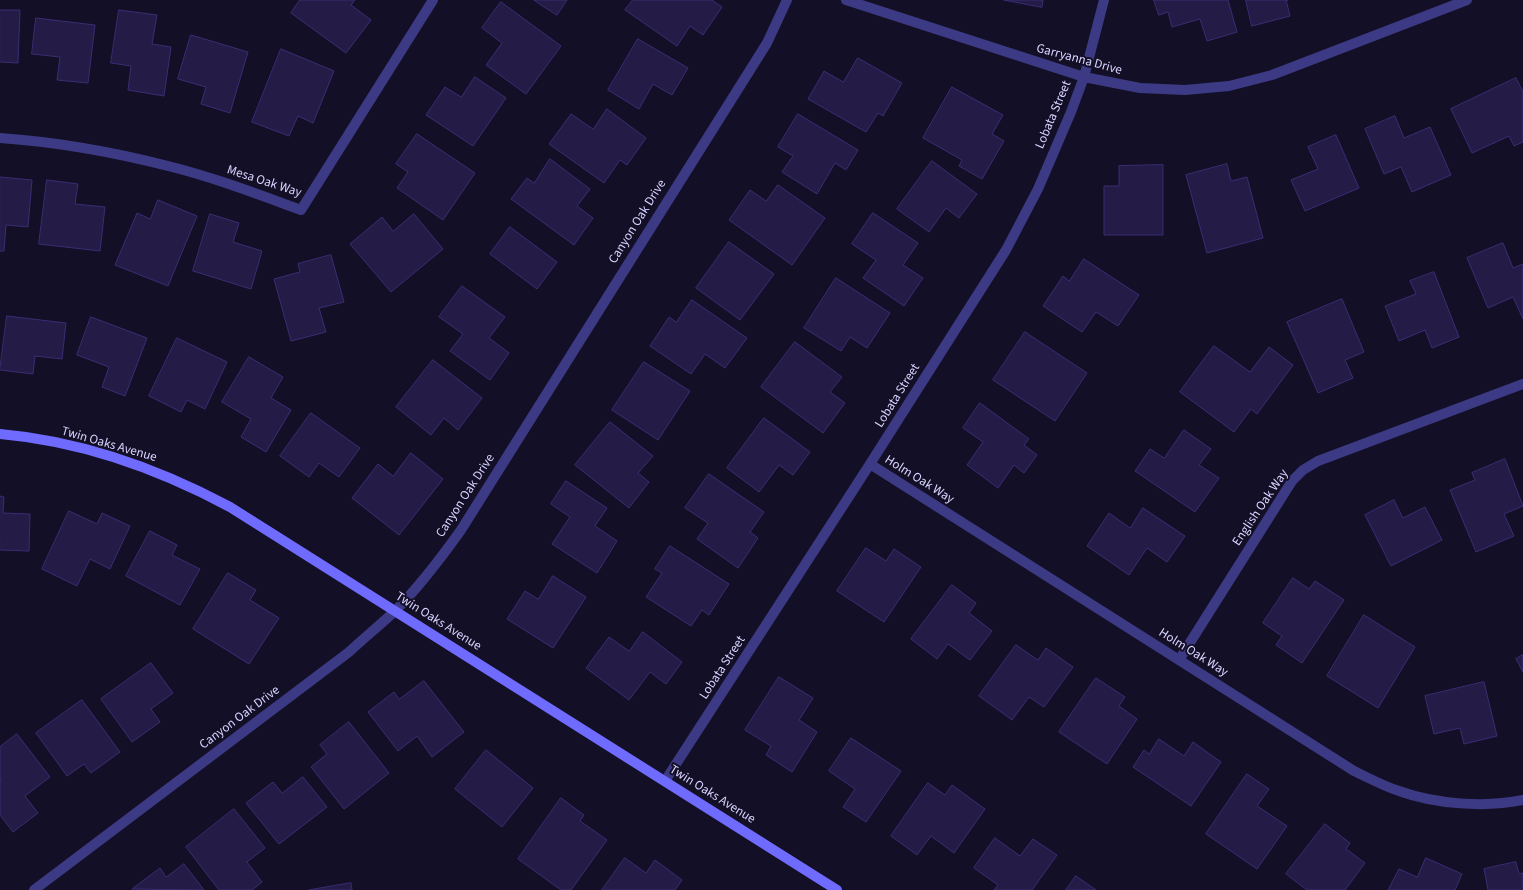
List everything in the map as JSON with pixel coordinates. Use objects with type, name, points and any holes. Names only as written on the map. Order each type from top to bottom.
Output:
[{"type":"street","name":"Mesa Oak Way","points":[[0,138],[31,140],[100,151],[168,166],[235,186],[300,210],[433,0]]},
{"type":"street","name":"Canyon Oak Drive","points":[[34,890],[349,652],[396,610],[440,560],[466,523],[766,43],[787,0]]},
{"type":"street","name":"Garryanna Drive","points":[[846,0],[1084,77],[1140,88],[1185,90],[1229,86],[1272,75],[1467,0]]},
{"type":"street","name":"Lobata Street","points":[[665,781],[870,464],[1006,250],[1038,189],[1071,112],[1084,77],[1104,0]]},
{"type":"street","name":"English Oak Way","points":[[1179,660],[1292,481],[1303,470],[1318,461],[1523,384]]},
{"type":"street","name":"Twin Oaks Avenue","points":[[0,434],[43,440],[114,456],[175,479],[230,507],[396,610],[837,890]]},
{"type":"street","name":"Holm Oak Way","points":[[870,464],[1354,771],[1398,791],[1426,798],[1468,803],[1496,804],[1523,800]]},
{"type":"building","points":[[300,0],[355,0],[351,5],[371,20],[346,53],[291,13]]},
{"type":"building","points":[[534,0],[567,0],[557,15]]},
{"type":"building","points":[[633,0],[712,0],[722,7],[703,35],[690,26],[677,46],[625,10]]},
{"type":"building","points":[[1004,0],[1043,0],[1042,7]]},
{"type":"building","points":[[1154,0],[1228,0],[1237,32],[1207,41],[1200,19],[1172,27],[1168,12],[1159,15]]},
{"type":"building","points":[[1246,0],[1286,0],[1290,16],[1252,26]]},
{"type":"building","points":[[501,2],[561,46],[526,94],[486,65],[502,43],[482,28]]},
{"type":"building","points":[[0,10],[20,10],[18,63],[0,62]]},
{"type":"building","points":[[119,10],[157,15],[152,44],[171,47],[164,96],[128,90],[131,66],[111,63]]},
{"type":"building","points":[[36,18],[95,25],[88,83],[57,80],[60,57],[32,54]]},
{"type":"building","points":[[191,35],[248,52],[230,113],[201,104],[206,87],[178,79]]},
{"type":"building","points":[[638,39],[688,68],[672,95],[653,84],[639,109],[608,90]]},
{"type":"building","points":[[281,49],[334,71],[313,123],[298,116],[289,136],[252,122]]},
{"type":"building","points":[[858,58],[902,83],[883,116],[878,113],[866,132],[808,99],[824,71],[843,82]]},
{"type":"building","points":[[475,77],[506,98],[473,146],[426,115],[445,87],[461,97]]},
{"type":"building","points":[[1516,78],[1523,92],[1523,142],[1514,146],[1509,136],[1472,153],[1451,109]]},
{"type":"building","points":[[952,87],[1003,115],[992,134],[1004,141],[982,179],[959,166],[962,160],[923,138]]},
{"type":"building","points":[[607,109],[646,138],[627,165],[620,160],[604,183],[549,144],[571,114],[593,129]]},
{"type":"building","points":[[798,114],[858,150],[846,170],[835,163],[817,194],[782,172],[793,156],[778,147]]},
{"type":"building","points":[[1395,116],[1404,138],[1430,127],[1451,175],[1412,192],[1401,167],[1384,174],[1365,129]]},
{"type":"building","points":[[417,134],[475,173],[443,220],[397,188],[408,172],[396,164]]},
{"type":"building","points":[[1336,135],[1359,188],[1305,211],[1291,180],[1318,169],[1308,147]]},
{"type":"building","points":[[550,159],[590,189],[577,206],[593,218],[574,245],[511,199],[527,178],[534,183]]},
{"type":"building","points":[[932,161],[977,194],[959,218],[946,208],[929,232],[897,209]]},
{"type":"building","points":[[1227,164],[1231,181],[1247,177],[1263,238],[1207,253],[1186,175]]},
{"type":"building","points":[[1163,165],[1163,235],[1104,235],[1104,186],[1119,186],[1119,166]]},
{"type":"building","points":[[0,177],[32,180],[28,227],[6,225],[4,251],[0,251]]},
{"type":"building","points":[[47,180],[78,184],[75,204],[105,207],[100,251],[39,244]]},
{"type":"building","points":[[778,185],[825,218],[792,265],[729,220],[750,190],[766,201]]},
{"type":"building","points":[[158,200],[197,216],[168,286],[115,265],[137,213],[150,219]]},
{"type":"building","points":[[873,213],[918,243],[903,265],[923,278],[904,306],[863,278],[876,260],[852,244]]},
{"type":"building","points":[[210,214],[239,223],[233,242],[262,251],[251,289],[193,271]]},
{"type":"building","points":[[414,214],[443,249],[391,292],[350,244],[382,217],[393,231]]},
{"type":"building","points":[[510,227],[557,262],[537,289],[490,254]]},
{"type":"building","points":[[729,242],[774,274],[740,320],[696,288]]},
{"type":"building","points":[[1503,243],[1513,268],[1523,264],[1523,319],[1513,297],[1488,308],[1467,258]]},
{"type":"building","points":[[331,255],[344,302],[319,308],[326,332],[291,341],[274,279],[300,272],[298,264]]},
{"type":"building","points":[[1084,259],[1139,295],[1118,326],[1096,312],[1082,332],[1043,306],[1063,276],[1069,281]]},
{"type":"building","points":[[1434,272],[1459,337],[1432,348],[1425,330],[1399,341],[1385,306],[1416,294],[1410,281]]},
{"type":"building","points":[[836,278],[890,313],[867,348],[850,337],[841,351],[804,328]]},
{"type":"building","points":[[462,286],[505,317],[489,338],[509,353],[490,380],[450,351],[463,334],[439,317]]},
{"type":"building","points":[[1342,299],[1364,352],[1345,360],[1353,378],[1318,393],[1287,322]]},
{"type":"building","points":[[692,300],[747,338],[725,368],[705,354],[691,374],[650,346],[669,317],[676,322]]},
{"type":"building","points":[[7,316],[66,323],[62,359],[35,356],[33,374],[0,370]]},
{"type":"building","points":[[91,317],[147,338],[125,396],[102,387],[109,367],[77,355]]},
{"type":"building","points":[[1025,332],[1087,373],[1055,421],[993,380]]},
{"type":"building","points":[[177,338],[227,362],[205,409],[187,400],[181,412],[149,396]]},
{"type":"building","points":[[795,342],[842,377],[830,392],[845,403],[823,433],[761,387]]},
{"type":"building","points":[[1214,346],[1250,372],[1269,347],[1293,365],[1257,414],[1251,409],[1234,432],[1180,392]]},
{"type":"building","points":[[249,357],[283,377],[271,398],[291,410],[266,452],[241,437],[251,419],[222,402]]},
{"type":"building","points":[[433,360],[482,398],[458,430],[444,418],[431,435],[396,407]]},
{"type":"building","points":[[644,362],[690,391],[658,440],[612,410]]},
{"type":"building","points":[[980,403],[1029,439],[1024,445],[1037,455],[1024,473],[1014,465],[998,488],[967,465],[983,442],[963,428]]},
{"type":"building","points":[[311,413],[360,448],[339,477],[319,463],[309,477],[280,456]]},
{"type":"building","points":[[764,418],[810,452],[793,475],[779,465],[759,492],[727,468]]},
{"type":"building","points":[[610,422],[653,456],[638,473],[649,482],[629,508],[575,465]]},
{"type":"building","points":[[1184,430],[1211,449],[1199,465],[1219,478],[1195,512],[1135,471],[1150,449],[1164,458]]},
{"type":"building","points":[[411,453],[443,479],[399,535],[352,498],[378,464],[393,476]]},
{"type":"building","points":[[1505,459],[1523,506],[1504,514],[1514,536],[1476,552],[1450,490],[1475,480],[1472,473]]},
{"type":"building","points":[[709,474],[764,512],[750,532],[758,538],[738,568],[697,539],[708,523],[685,508]]},
{"type":"building","points":[[566,481],[607,508],[595,526],[617,541],[597,573],[552,544],[570,517],[551,504]]},
{"type":"building","points":[[0,496],[4,497],[3,513],[30,514],[29,551],[0,550]]},
{"type":"building","points":[[1394,500],[1403,518],[1425,507],[1442,540],[1391,566],[1365,515]]},
{"type":"building","points":[[1143,508],[1185,536],[1167,562],[1147,548],[1129,575],[1087,546],[1109,513],[1130,528]]},
{"type":"building","points":[[69,511],[97,524],[102,513],[130,526],[110,569],[90,559],[77,586],[42,569]]},
{"type":"building","points":[[150,531],[177,545],[172,555],[200,569],[180,605],[126,576]]},
{"type":"building","points":[[670,546],[729,584],[709,615],[702,610],[691,626],[646,597],[662,573],[655,569]]},
{"type":"building","points":[[866,548],[886,561],[894,549],[921,567],[884,622],[837,591]]},
{"type":"building","points":[[228,573],[256,590],[250,600],[279,618],[249,664],[193,629]]},
{"type":"building","points":[[553,576],[586,597],[553,648],[507,619],[525,591],[538,599]]},
{"type":"building","points":[[1293,578],[1309,589],[1315,581],[1344,600],[1302,663],[1276,645],[1282,636],[1263,623]]},
{"type":"building","points":[[952,585],[976,603],[969,613],[992,631],[970,660],[948,644],[937,659],[911,639]]},
{"type":"building","points":[[1364,615],[1415,647],[1378,708],[1327,676]]},
{"type":"building","points":[[643,632],[682,662],[666,684],[650,672],[629,700],[586,668],[609,637],[629,651]]},
{"type":"building","points":[[1016,645],[1038,660],[1046,648],[1073,667],[1044,707],[1029,697],[1012,720],[979,696]]},
{"type":"building","points":[[1523,655],[1523,672],[1516,659]]},
{"type":"building","points":[[151,663],[173,693],[151,709],[160,722],[132,742],[101,699]]},
{"type":"building","points":[[779,677],[813,698],[799,720],[817,732],[792,772],[766,755],[771,746],[745,730]]},
{"type":"building","points":[[1096,678],[1125,697],[1119,706],[1137,719],[1107,764],[1059,732]]},
{"type":"building","points":[[424,681],[464,732],[432,757],[417,736],[398,751],[368,712],[394,692],[399,699]]},
{"type":"building","points":[[1484,682],[1497,736],[1464,744],[1460,728],[1434,734],[1425,696]]},
{"type":"building","points":[[82,700],[120,752],[91,773],[84,764],[67,776],[36,733]]},
{"type":"building","points":[[349,722],[389,773],[344,809],[311,767],[327,754],[320,745]]},
{"type":"building","points":[[17,734],[50,777],[25,796],[38,813],[13,832],[0,815],[0,747]]},
{"type":"building","points":[[851,738],[901,771],[866,822],[843,807],[855,789],[829,771]]},
{"type":"building","points":[[1159,739],[1184,756],[1193,742],[1221,762],[1191,806],[1133,767],[1144,750],[1149,754]]},
{"type":"building","points":[[486,750],[533,788],[502,827],[455,789]]},
{"type":"building","points":[[1247,774],[1269,789],[1257,806],[1287,826],[1257,869],[1206,834]]},
{"type":"building","points":[[303,777],[327,807],[279,844],[246,803],[273,782],[282,793]]},
{"type":"building","points":[[928,783],[945,795],[952,785],[985,809],[954,853],[931,836],[917,855],[891,836]]},
{"type":"building","points":[[561,798],[584,815],[580,821],[607,840],[571,890],[561,890],[518,859]]},
{"type":"building","points":[[234,809],[265,848],[247,862],[262,882],[252,890],[219,890],[186,847]]},
{"type":"building","points":[[1325,824],[1350,843],[1346,849],[1365,863],[1345,890],[1307,890],[1286,874]]},
{"type":"building","points":[[995,838],[1020,856],[1033,839],[1057,855],[1032,890],[994,890],[998,885],[974,868]]},
{"type":"building","points":[[625,858],[646,873],[655,860],[682,880],[675,890],[602,890]]},
{"type":"building","points":[[1426,858],[1462,874],[1455,890],[1388,890],[1399,869],[1417,877]]},
{"type":"building","points":[[1516,862],[1519,874],[1523,873],[1523,890],[1488,890],[1484,869]]},
{"type":"building","points":[[184,864],[204,890],[132,889],[160,868],[166,877]]},
{"type":"building","points":[[1076,876],[1096,890],[1066,890]]},
{"type":"building","points":[[351,883],[352,890],[309,890]]}]
